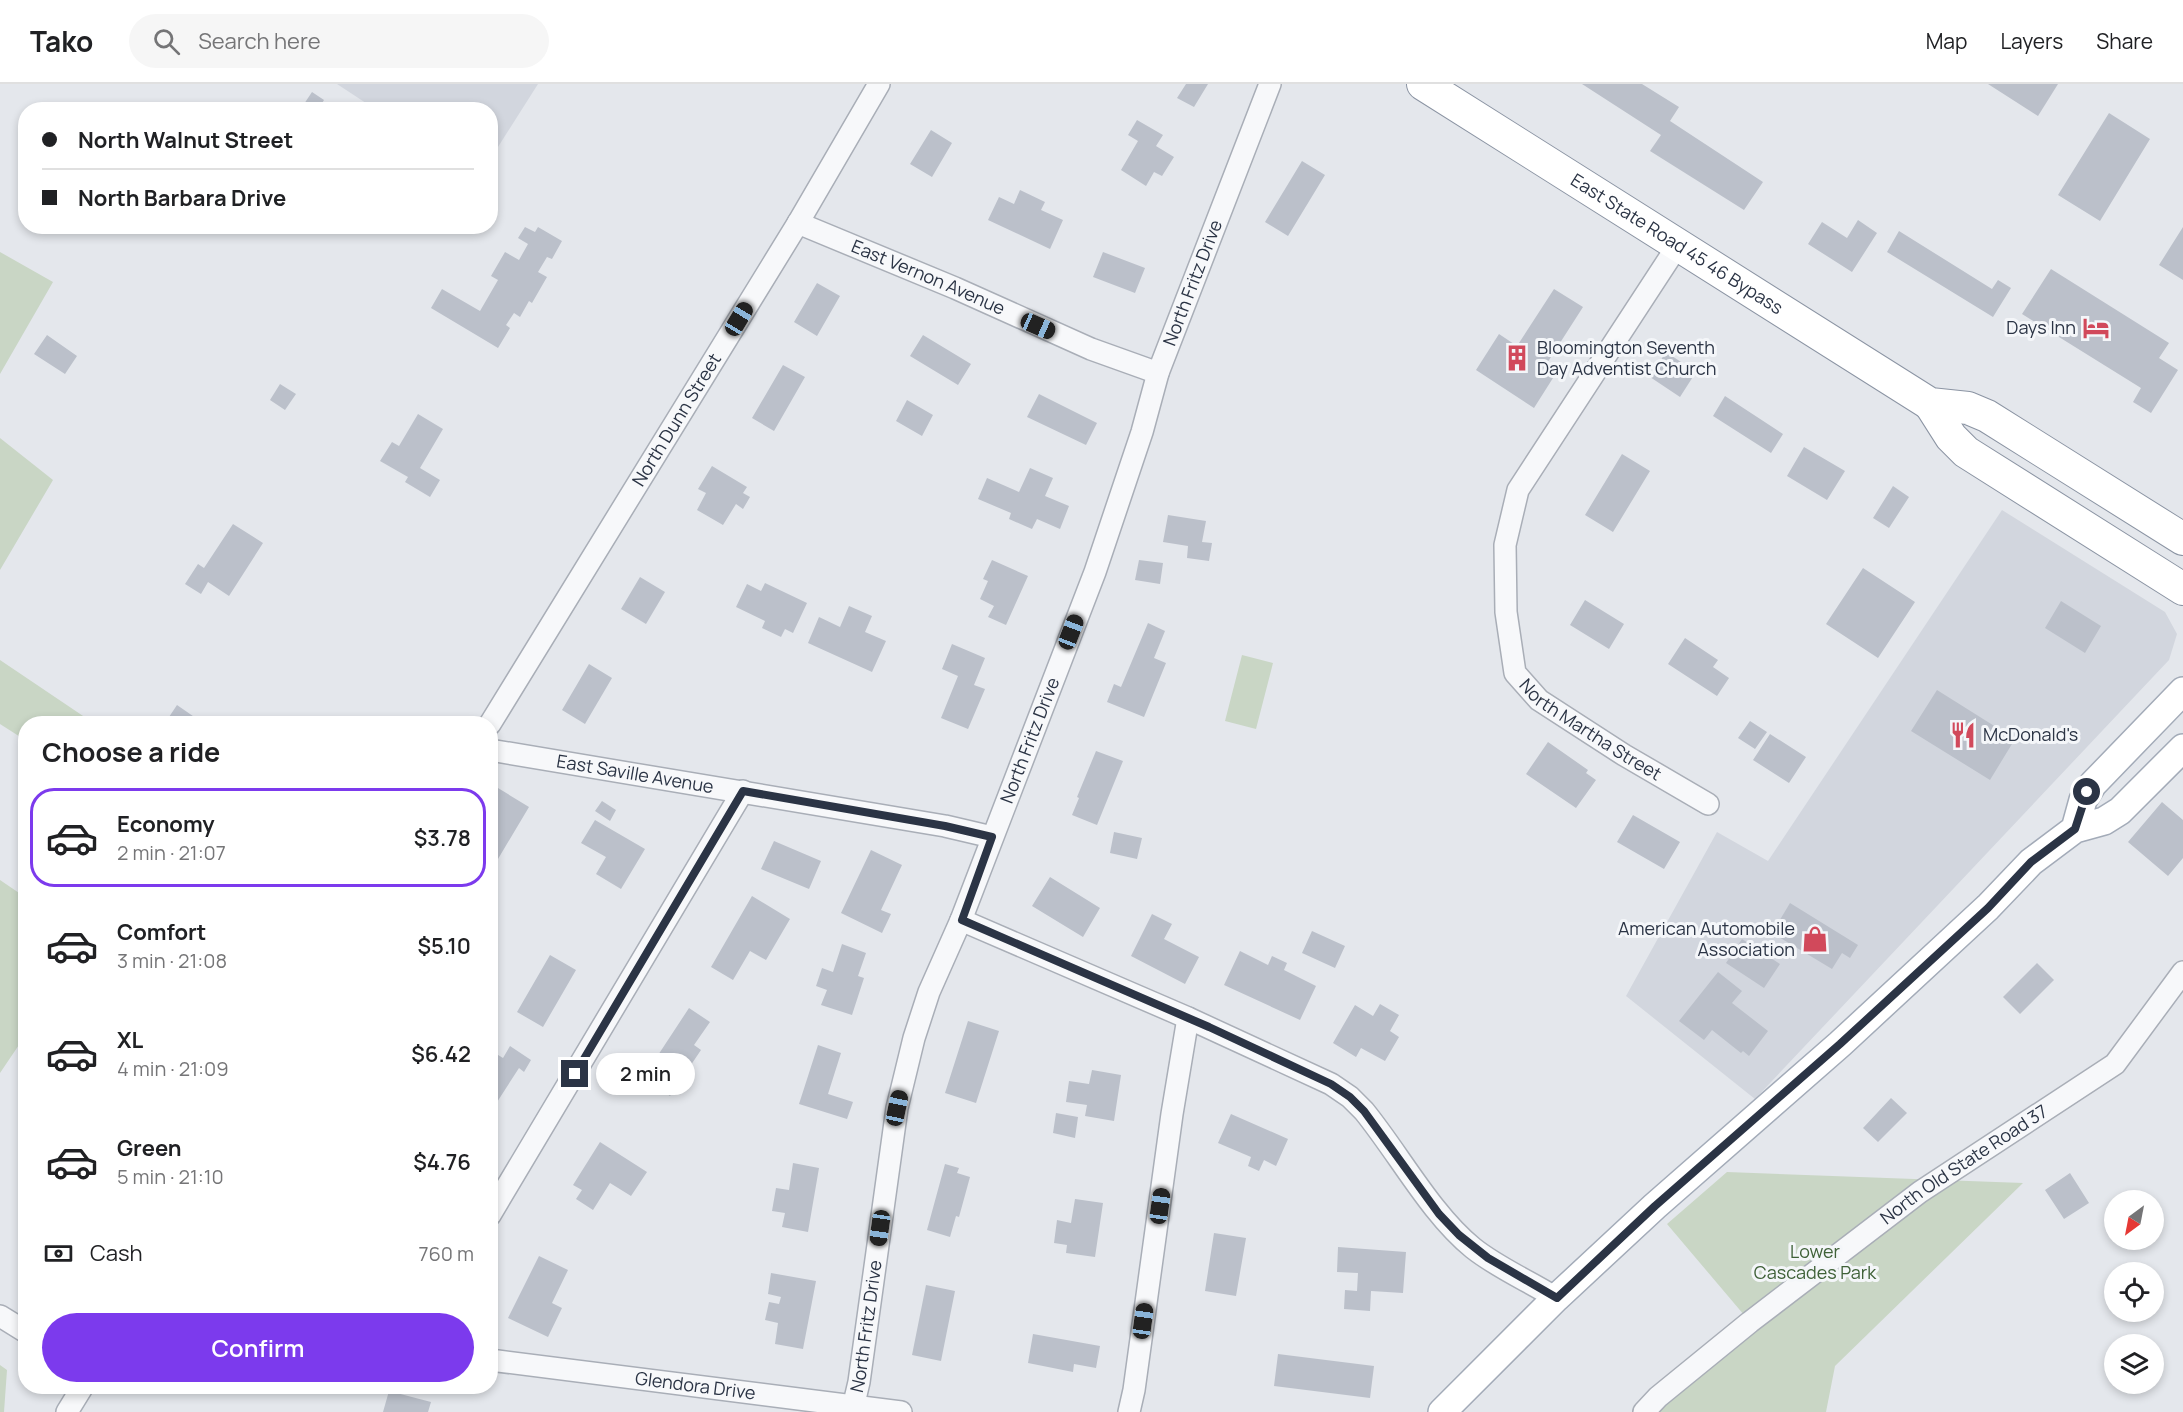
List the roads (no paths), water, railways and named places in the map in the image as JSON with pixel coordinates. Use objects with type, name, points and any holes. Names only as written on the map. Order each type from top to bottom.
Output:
[{"type":"highway","name":"East State Road 45 46 Bypass","points":[[1423,84],[1930,404],[1968,408],[1988,416],[2183,539]]},
{"type":"highway","name":"East State Road 45 46 Bypass","points":[[1930,404],[1950,437],[1966,452],[2183,589]]},
{"type":"main road","points":[[2075,829],[2083,800],[2093,784],[2183,691]]},
{"type":"main road","points":[[1442,1412],[1557,1298],[1655,1206],[1840,1044],[1988,908],[2031,862],[2075,829],[2104,821],[2120,811],[2183,748]]},
{"type":"street","name":"North Dunn Street","points":[[495,716],[798,223],[879,84]]},
{"type":"street","name":"North Fritz Drive","points":[[853,1408],[895,1119],[905,1069],[929,992],[962,920],[1095,572],[1142,432],[1158,373],[1270,84]]},
{"type":"street","name":"East Vernon Avenue","points":[[798,223],[956,288],[1098,352],[1158,373]]},
{"type":"street","name":"North Martha Street","points":[[1678,245],[1518,490],[1505,545],[1506,612],[1515,673],[1539,700],[1624,755],[1708,804]]},
{"type":"street","name":"East Saville Avenue","points":[[498,751],[945,826],[992,837]]},
{"type":"street","points":[[498,1202],[743,791]]},
{"type":"street","points":[[962,920],[1310,1073],[1350,1097],[1380,1131],[1439,1214],[1459,1235],[1488,1258],[1557,1298]]},
{"type":"street","name":"North Old State Road 37","points":[[1644,1412],[1658,1397],[1750,1322],[1920,1192],[2115,1065],[2183,972]]},
{"type":"street","points":[[1128,1412],[1134,1390],[1172,1114],[1188,1018]]},
{"type":"street","points":[[0,1316],[18,1327]]},
{"type":"street","name":"Glendora Drive","points":[[498,1360],[853,1408],[901,1412]]},
{"type":"street","points":[[67,1412],[78,1394]]},
{"type":"place","name":"Days Inn","points":[[2096,328]]},
{"type":"place","name":"Bloomington Seventh Day Adventist Church","points":[[1517,358]]},
{"type":"place","name":"McDonald's","points":[[1963,735]]},
{"type":"place","name":"American Automobile Association","points":[[1815,939]]},
{"type":"park label","name":"Lower Cascades Park","points":[[1815,1262]]}]
